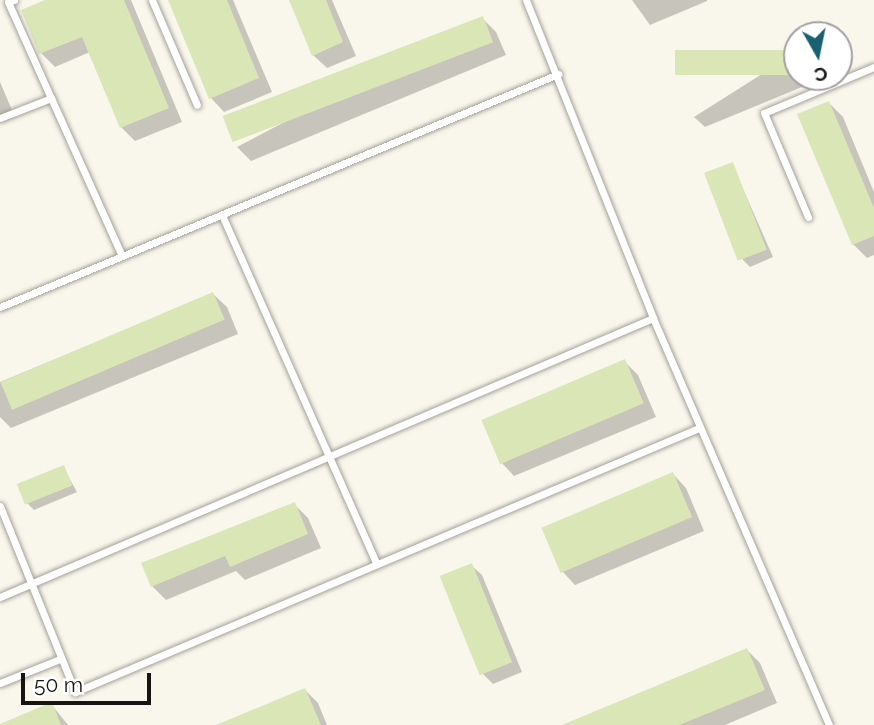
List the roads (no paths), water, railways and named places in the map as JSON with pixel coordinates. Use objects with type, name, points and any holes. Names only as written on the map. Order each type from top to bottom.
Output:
[{"type":"lane","points":[[14,0],[8,2],[122,256]]},
{"type":"lane","points":[[152,0],[197,105]]},
{"type":"lane","points":[[526,0],[653,318],[829,725]]},
{"type":"lane","points":[[808,217],[764,113],[874,67]]},
{"type":"lane","points":[[0,307],[558,75]]},
{"type":"lane","points":[[0,118],[51,98]]},
{"type":"lane","points":[[222,215],[376,563]]},
{"type":"lane","points":[[0,597],[330,459],[653,318]]},
{"type":"lane","points":[[0,506],[75,692],[699,428]]},
{"type":"lane","points":[[0,683],[60,659]]}]
